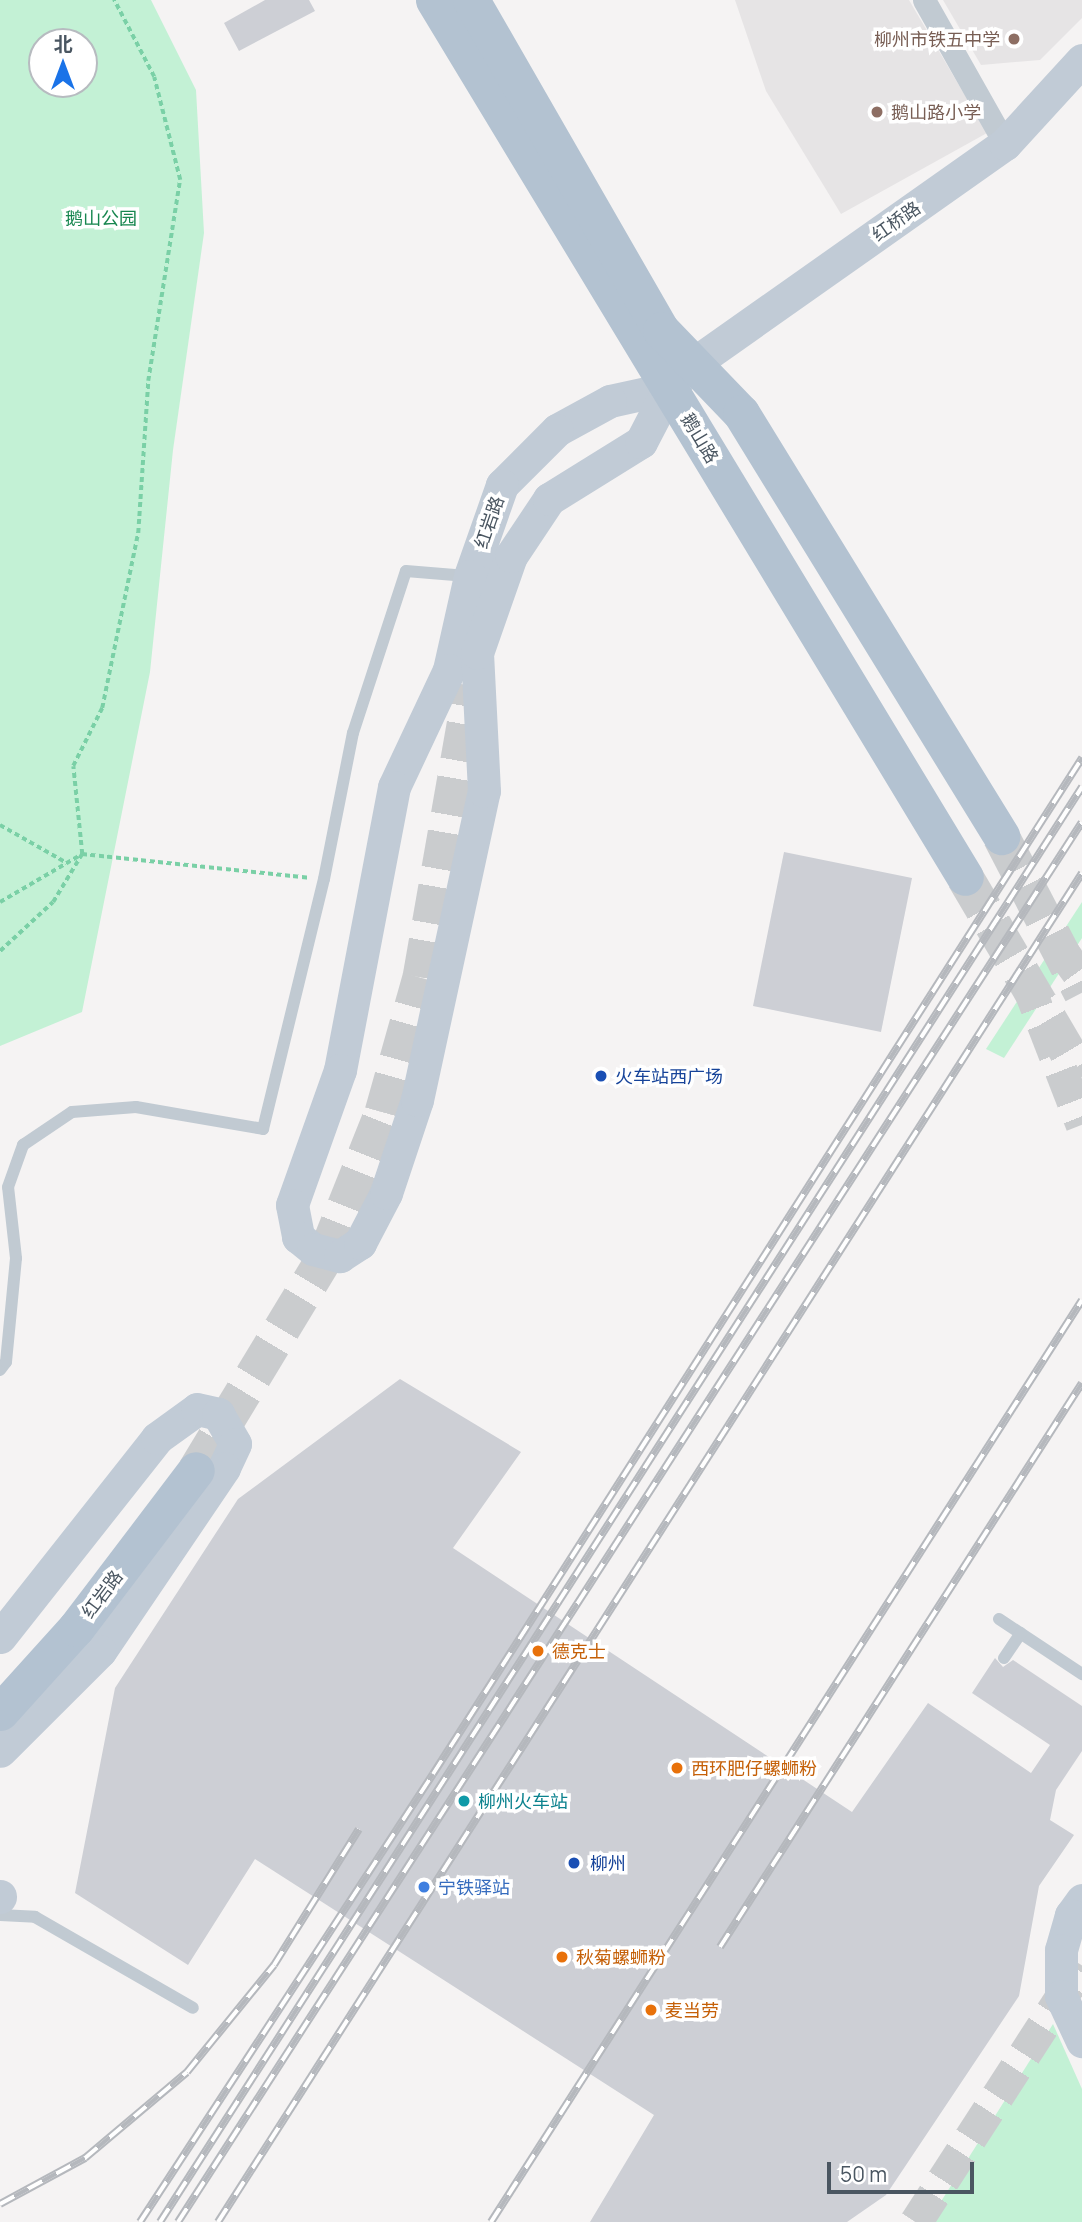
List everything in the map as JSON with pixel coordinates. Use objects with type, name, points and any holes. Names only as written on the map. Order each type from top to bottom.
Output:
[{"type":"main road","name":"鹅山路","points":[[434,0],[508,129],[681,376],[741,413],[1001,836]]},
{"type":"main road","name":"鹅山路","points":[[471,0],[654,318],[681,376],[965,877]]},
{"type":"main road","name":"红岩路","points":[[0,1679],[60,1614],[185,1465],[76,1628],[0,1712]]},
{"type":"street","points":[[924,0],[1005,144]]},
{"type":"street","name":"红桥路","points":[[681,376],[1005,144],[1082,60]]},
{"type":"street","name":"红岩路","points":[[681,376],[610,401],[557,430],[502,485],[486,579],[477,653],[484,791],[452,952],[417,1100],[386,1193],[360,1243],[340,1256],[313,1249],[298,1237],[292,1205],[340,1070],[394,787],[449,670],[486,579],[511,556],[549,499],[641,442],[681,376]]},
{"type":"street","points":[[0,1637],[157,1438],[197,1409],[218,1414],[235,1444],[224,1468],[100,1651],[0,1751]]},
{"type":"street","points":[[1082,1900],[1071,1915],[1061,1950],[1061,1996],[1082,2041]]},
{"type":"lane","points":[[0,1370],[8,1348],[16,1258],[8,1187],[23,1145],[72,1112],[136,1107],[263,1129],[324,879],[353,733],[406,571],[486,579]]},
{"type":"lane","points":[[999,1619],[1082,1674]]},
{"type":"lane","points":[[1004,1658],[1021,1633]]},
{"type":"lane","points":[[0,1916],[34,1917],[193,2008]]},
{"type":"path","points":[[0,951],[53,902],[82,854],[73,766],[102,708],[138,533],[148,381],[180,180],[154,77],[114,0]]},
{"type":"path","points":[[0,825],[67,863]]},
{"type":"path","points":[[0,902],[82,854],[324,879]]},
{"type":"shaded area","name":"鹅山路小学","points":[[735,0],[909,0],[987,133],[841,214],[766,91]]},
{"type":"shaded area","name":"柳州市铁五中学","points":[[943,0],[1082,0],[1082,18],[1040,60],[981,65]]},
{"type":"green space","name":"鹅山公园","points":[[0,0],[151,0],[196,90],[204,233],[173,450],[150,672],[82,1012],[0,1046]]},
{"type":"green space","points":[[1082,902],[1082,938],[1004,1058],[986,1049]]},
{"type":"green space","points":[[1053,2024],[1082,2089],[1082,2222],[928,2222]]},
{"type":"building","points":[[265,0],[309,0],[315,11],[239,51],[224,23]]},
{"type":"building","points":[[784,852],[912,878],[881,1032],[753,1006]]},
{"type":"building","name":"柳州火车站","points":[[400,1379],[521,1452],[453,1548],[852,1812],[928,1703],[1031,1773],[1050,1745],[972,1693],[995,1658],[1003,1667],[1013,1660],[1082,1706],[1082,1751],[1056,1790],[1050,1820],[1074,1835],[1039,1886],[1019,1996],[886,2195],[847,2222],[590,2222],[654,2115],[255,1859],[188,1965],[75,1893],[115,1688],[238,1499]]},
{"type":"tunnel","points":[[196,1470],[325,1257],[383,1112],[421,977],[472,685]]},
{"type":"tunnel","points":[[1001,836],[1082,992]]},
{"type":"tunnel","points":[[965,877],[1082,1076]]},
{"type":"tunnel","points":[[1058,945],[1082,978]]},
{"type":"tunnel","points":[[1025,977],[1082,1124]]},
{"type":"tunnel","points":[[916,2222],[1082,1965]]},
{"type":"railway","points":[[140,2222],[433,1774],[1082,758]]},
{"type":"railway","points":[[160,2222],[1082,787]]},
{"type":"railway","points":[[178,2222],[1082,822]]},
{"type":"railway","points":[[218,2222],[1082,873]]},
{"type":"railway","points":[[491,2222],[1082,1300]]},
{"type":"railway","points":[[720,1947],[1082,1383]]},
{"type":"railway","points":[[0,2204],[85,2158],[187,2072],[274,1965],[359,1829]]},
{"type":"place","name":"柳州市铁五中学","points":[[1014,39]]},
{"type":"place","name":"鹅山路小学","points":[[877,112]]},
{"type":"place","name":"火车站西广场","points":[[601,1076]]},
{"type":"place","name":"德克士","points":[[538,1651]]},
{"type":"place","name":"西环肥仔螺蛳粉","points":[[677,1768]]},
{"type":"place","name":"柳州火车站","points":[[464,1801]]},
{"type":"place","name":"柳州","points":[[574,1863]]},
{"type":"place","name":"宁铁驿站","points":[[424,1887]]},
{"type":"place","name":"秋菊螺蛳粉","points":[[562,1957]]},
{"type":"place","name":"麦当劳","points":[[651,2010]]}]
